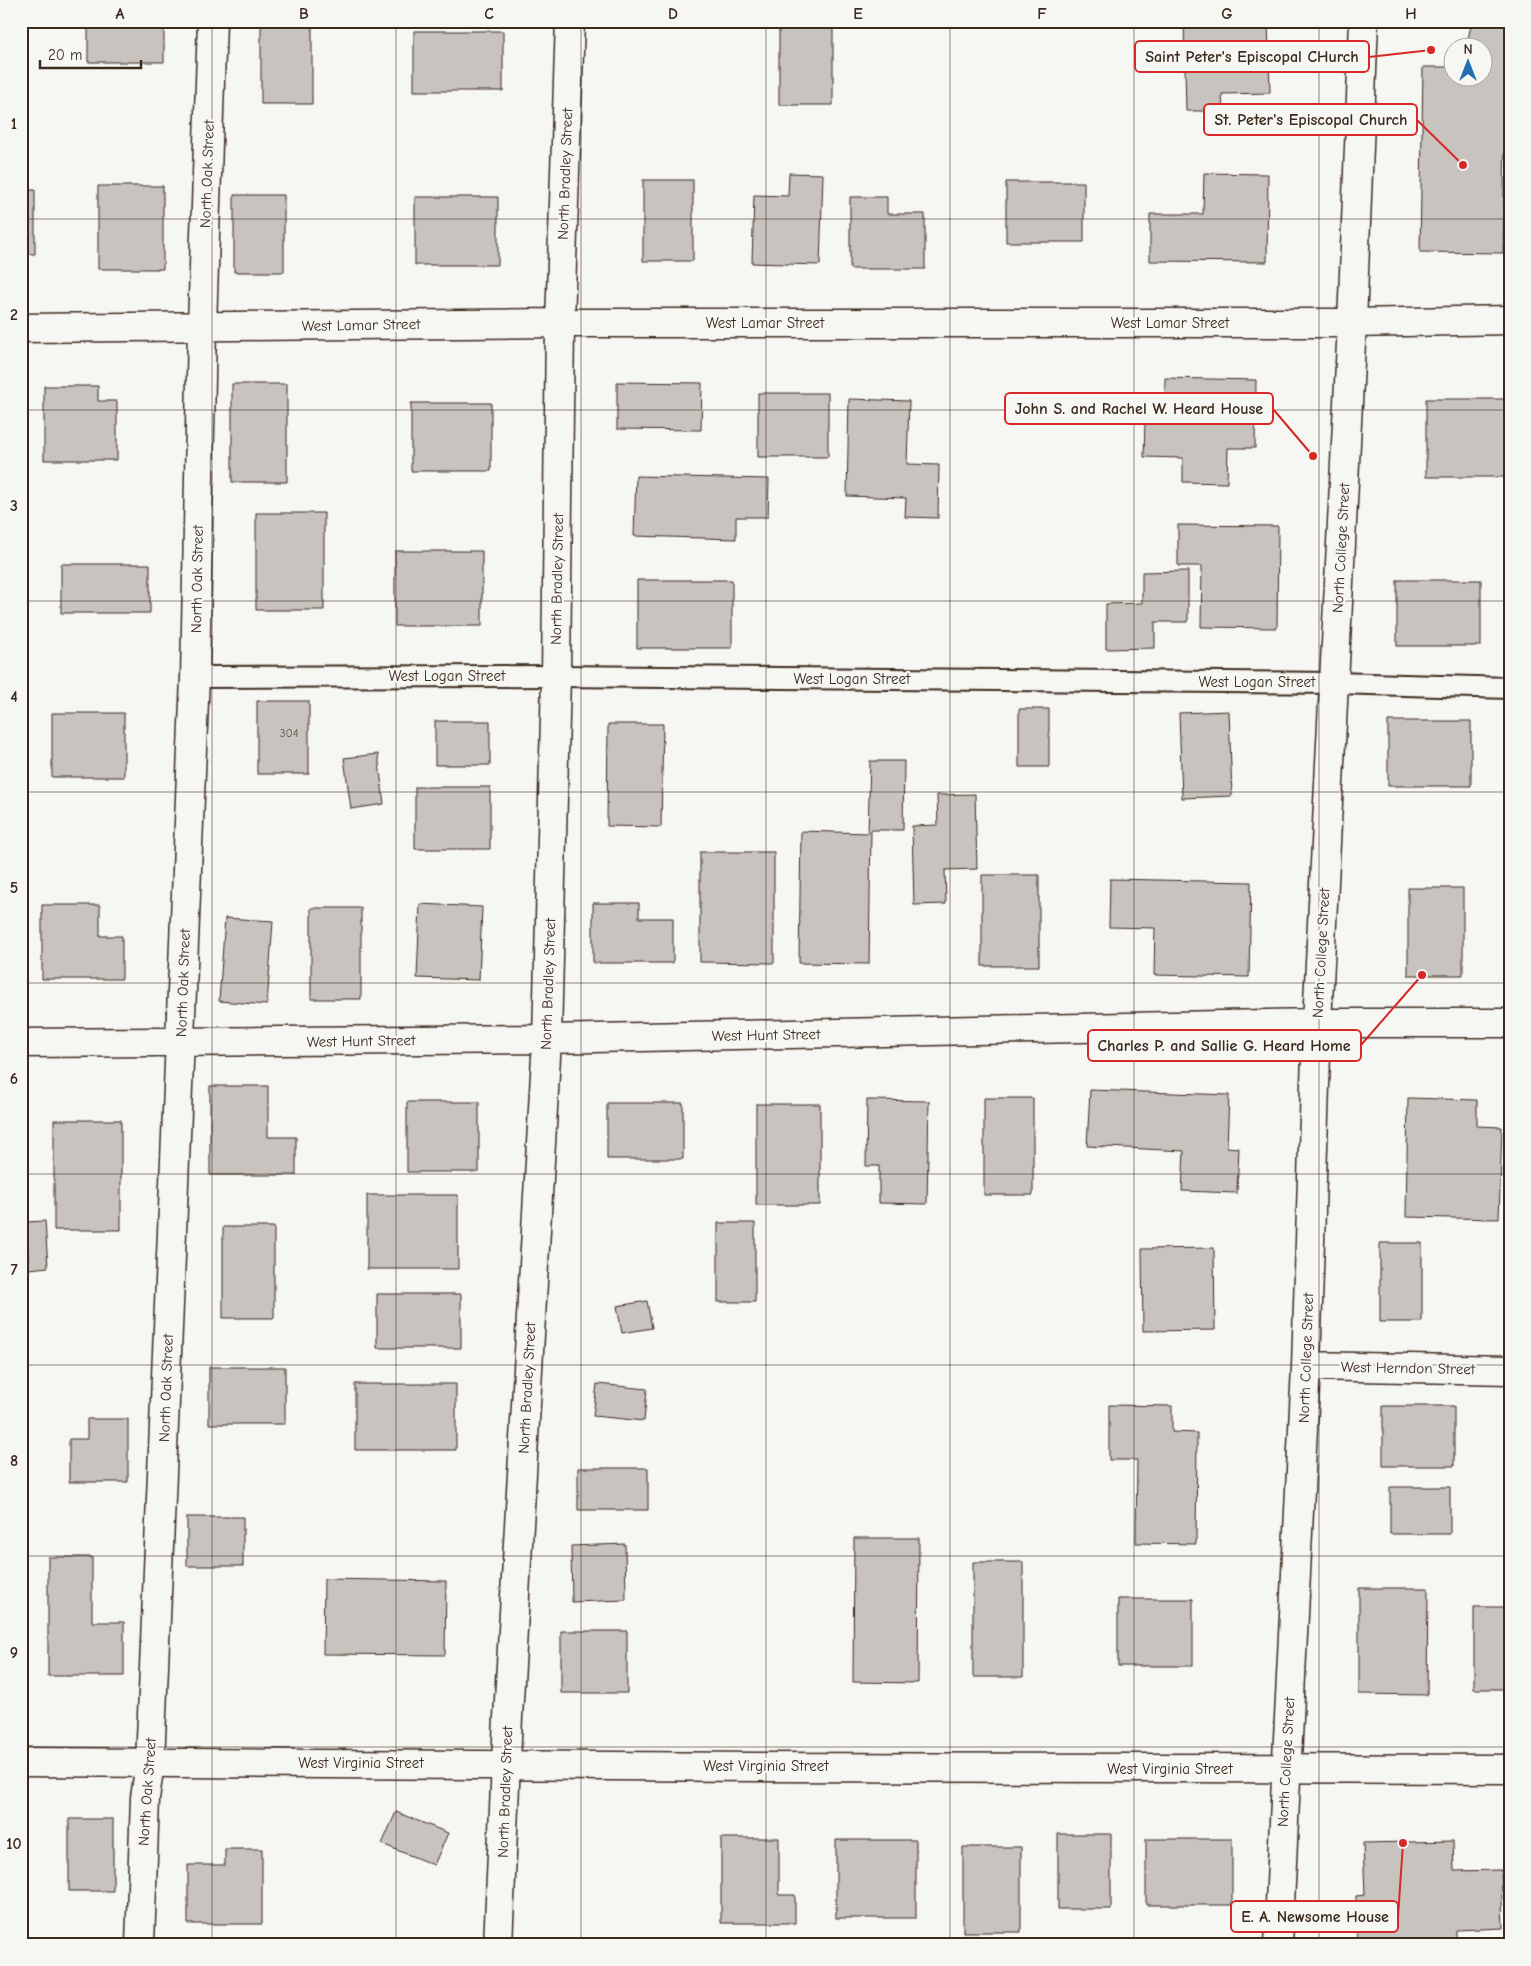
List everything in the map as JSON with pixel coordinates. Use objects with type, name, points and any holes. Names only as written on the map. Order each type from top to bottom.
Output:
[{"type":"street","name":"North Oak Street","points":[[140,1945],[145,1798],[150,1763],[194,677],[202,327],[212,21]]},
{"type":"street","name":"North Bradley Street","points":[[498,1945],[506,1764],[547,1039],[556,676],[560,323],[570,21]]},
{"type":"street","name":"North College Street","points":[[1278,1945],[1306,1366],[1317,1023],[1352,323],[1364,21]]},
{"type":"street","name":"West Lamar Street","points":[[21,328],[560,323],[1352,323],[1510,320]]},
{"type":"street","name":"West Hunt Street","points":[[21,1043],[547,1039],[1317,1023],[1510,1023]]},
{"type":"street","name":"West Herndon Street","points":[[1306,1366],[1510,1370]]},
{"type":"street","name":"West Virginia Street","points":[[21,1762],[1286,1770],[1510,1769]]},
{"type":"lane","name":"West Logan Street","points":[[194,677],[556,676],[1334,682],[1510,688]]},
{"type":"building","points":[[261,21],[312,21],[312,104],[261,104]]},
{"type":"building","points":[[779,21],[833,21],[833,105],[779,105]]},
{"type":"building","points":[[1184,21],[1268,21],[1270,93],[1222,94],[1223,111],[1186,111]]},
{"type":"building","points":[[1472,21],[1510,21],[1510,71],[1506,71],[1503,253],[1420,252],[1423,67],[1444,67],[1444,88],[1494,88],[1494,38],[1468,38]]},
{"type":"building","points":[[88,22],[164,22],[164,62],[88,62]]},
{"type":"building","points":[[414,31],[503,31],[503,91],[414,91]]},
{"type":"building","points":[[789,173],[823,174],[820,265],[752,263],[754,195],[788,196]]},
{"type":"building","points":[[1204,173],[1268,174],[1267,262],[1150,261],[1150,214],[1203,214]]},
{"type":"building","points":[[643,180],[693,180],[693,261],[643,261]]},
{"type":"building","points":[[1006,182],[1084,182],[1084,242],[1006,242]]},
{"type":"building","points":[[98,186],[163,186],[163,269],[98,269]]},
{"type":"building","points":[[21,190],[35,190],[35,254],[21,254]]},
{"type":"building","points":[[234,195],[284,195],[284,272],[234,272]]},
{"type":"building","points":[[415,197],[498,197],[498,265],[415,265]]},
{"type":"building","points":[[850,197],[887,197],[887,214],[925,214],[925,269],[850,269]]},
{"type":"building","points":[[1165,378],[1256,380],[1255,448],[1228,448],[1227,483],[1183,482],[1183,458],[1144,457],[1145,420],[1164,421]]},
{"type":"building","points":[[617,382],[702,383],[701,430],[617,429]]},
{"type":"building","points":[[232,384],[287,384],[287,482],[232,482]]},
{"type":"building","points":[[44,386],[98,386],[98,401],[117,401],[117,460],[44,460]]},
{"type":"building","points":[[758,393],[828,393],[828,457],[758,457]]},
{"type":"building","points":[[849,399],[909,401],[907,464],[939,465],[938,518],[905,517],[906,498],[847,496]]},
{"type":"building","points":[[1426,399],[1506,399],[1506,477],[1426,477]]},
{"type":"building","points":[[411,403],[491,403],[491,471],[411,471]]},
{"type":"building","points":[[636,476],[769,479],[768,517],[736,517],[736,539],[634,536]]},
{"type":"building","points":[[256,513],[324,513],[324,610],[256,610]]},
{"type":"building","points":[[1178,525],[1278,526],[1277,628],[1201,627],[1202,566],[1178,566]]},
{"type":"building","points":[[395,551],[482,551],[482,626],[395,626]]},
{"type":"building","points":[[61,564],[150,564],[150,613],[61,613]]},
{"type":"building","points":[[1188,571],[1188,622],[1155,622],[1155,648],[1106,649],[1106,604],[1142,603],[1142,572]]},
{"type":"building","points":[[637,580],[732,580],[732,648],[637,648]]},
{"type":"building","points":[[1397,580],[1481,580],[1481,646],[1397,646]]},
{"type":"building","points":[[257,701],[309,701],[309,774],[257,774]]},
{"type":"building","points":[[1019,709],[1049,709],[1049,767],[1019,767]]},
{"type":"building","points":[[1229,711],[1232,796],[1182,798],[1179,713]]},
{"type":"building","points":[[52,713],[124,713],[124,777],[52,777]]},
{"type":"building","points":[[435,721],[490,721],[490,765],[435,765]]},
{"type":"building","points":[[1388,721],[1471,721],[1471,786],[1388,786]]},
{"type":"building","points":[[608,724],[663,724],[661,827],[607,826]]},
{"type":"building","points":[[378,754],[384,804],[351,809],[344,758]]},
{"type":"building","points":[[870,761],[904,761],[903,830],[871,830],[869,964],[799,963],[801,831],[868,833]]},
{"type":"building","points":[[415,787],[490,787],[490,849],[415,849]]},
{"type":"building","points":[[975,794],[977,869],[945,870],[946,904],[914,905],[912,826],[938,825],[937,795]]},
{"type":"building","points":[[700,852],[774,852],[774,963],[700,962]]},
{"type":"building","points":[[982,875],[1039,875],[1039,966],[982,966]]},
{"type":"building","points":[[1110,879],[1251,882],[1249,977],[1154,975],[1155,928],[1109,927]]},
{"type":"building","points":[[1408,888],[1463,888],[1463,975],[1408,975]]},
{"type":"building","points":[[593,903],[639,903],[639,918],[673,918],[673,963],[593,963]]},
{"type":"building","points":[[420,904],[482,907],[479,980],[417,978]]},
{"type":"building","points":[[42,905],[100,905],[100,936],[122,936],[122,979],[42,979]]},
{"type":"building","points":[[311,908],[361,908],[361,999],[311,999]]},
{"type":"building","points":[[225,918],[273,921],[267,1005],[219,1001]]},
{"type":"building","points":[[210,1086],[268,1086],[268,1137],[296,1137],[296,1175],[210,1175]]},
{"type":"building","points":[[1090,1090],[1229,1095],[1227,1147],[1239,1148],[1237,1193],[1182,1191],[1184,1151],[1087,1146]]},
{"type":"building","points":[[984,1098],[1033,1098],[1033,1195],[984,1195]]},
{"type":"building","points":[[1408,1098],[1477,1100],[1477,1126],[1502,1127],[1499,1219],[1406,1217]]},
{"type":"building","points":[[867,1100],[929,1101],[927,1204],[879,1203],[879,1166],[866,1166]]},
{"type":"building","points":[[407,1102],[479,1102],[479,1172],[407,1172]]},
{"type":"building","points":[[607,1103],[683,1103],[683,1159],[607,1159]]},
{"type":"building","points":[[756,1104],[820,1104],[820,1205],[756,1205]]},
{"type":"building","points":[[54,1120],[121,1120],[121,1230],[54,1230]]},
{"type":"building","points":[[367,1195],[458,1195],[458,1269],[367,1269]]},
{"type":"building","points":[[45,1221],[48,1267],[29,1269],[26,1222]]},
{"type":"building","points":[[718,1223],[755,1223],[755,1302],[718,1302]]},
{"type":"building","points":[[223,1227],[274,1227],[274,1318],[223,1318]]},
{"type":"building","points":[[1380,1243],[1422,1243],[1422,1322],[1380,1322]]},
{"type":"building","points":[[1214,1248],[1215,1330],[1143,1331],[1142,1249]]},
{"type":"building","points":[[377,1294],[461,1294],[461,1348],[377,1348]]},
{"type":"building","points":[[647,1301],[652,1328],[622,1333],[617,1306]]},
{"type":"building","points":[[209,1367],[285,1367],[285,1424],[209,1424]]},
{"type":"building","points":[[355,1384],[456,1384],[456,1450],[355,1450]]},
{"type":"building","points":[[597,1384],[647,1389],[644,1421],[593,1416]]},
{"type":"building","points":[[1109,1405],[1172,1406],[1172,1432],[1197,1433],[1196,1544],[1136,1543],[1137,1460],[1109,1460]]},
{"type":"building","points":[[1383,1406],[1454,1406],[1454,1466],[1383,1466]]},
{"type":"building","points":[[87,1419],[128,1419],[128,1482],[69,1482],[69,1439],[87,1439]]},
{"type":"building","points":[[578,1468],[648,1468],[648,1510],[578,1510]]},
{"type":"building","points":[[1390,1487],[1450,1487],[1450,1534],[1390,1534]]},
{"type":"building","points":[[187,1517],[243,1517],[243,1566],[187,1566]]},
{"type":"building","points":[[854,1538],[919,1538],[918,1683],[853,1682]]},
{"type":"building","points":[[625,1544],[626,1600],[572,1602],[571,1546]]},
{"type":"building","points":[[48,1557],[92,1557],[92,1622],[124,1622],[124,1676],[48,1676]]},
{"type":"building","points":[[973,1562],[1023,1562],[1023,1677],[973,1677]]},
{"type":"building","points":[[324,1579],[446,1581],[445,1655],[323,1654]]},
{"type":"building","points":[[1359,1588],[1428,1588],[1427,1695],[1359,1694]]},
{"type":"building","points":[[1118,1599],[1193,1599],[1193,1666],[1118,1666]]},
{"type":"building","points":[[1474,1607],[1510,1607],[1510,1689],[1474,1689]]},
{"type":"building","points":[[561,1631],[627,1631],[627,1693],[561,1693]]},
{"type":"building","points":[[396,1812],[448,1833],[434,1865],[382,1844]]},
{"type":"building","points":[[69,1819],[113,1819],[113,1891],[69,1891]]},
{"type":"building","points":[[1058,1834],[1111,1834],[1111,1909],[1058,1909]]},
{"type":"building","points":[[721,1838],[779,1838],[779,1895],[795,1895],[795,1923],[721,1923]]},
{"type":"building","points":[[1146,1839],[1232,1839],[1232,1905],[1146,1905]]},
{"type":"building","points":[[836,1840],[916,1840],[916,1918],[836,1918]]},
{"type":"building","points":[[1453,1841],[1454,1871],[1501,1870],[1503,1928],[1456,1930],[1456,1945],[1357,1945],[1356,1896],[1365,1895],[1363,1843]]},
{"type":"building","points":[[963,1847],[1021,1847],[1021,1932],[963,1932]]},
{"type":"building","points":[[225,1849],[262,1849],[262,1924],[188,1924],[188,1865],[225,1865]]},
{"type":"place","name":"Saint Peter's Episcopal CHurch","points":[[1431,50]]},
{"type":"place","name":"St. Peter's Episcopal Church","points":[[1463,165]]},
{"type":"place","name":"John S. and Rachel W. Heard House","points":[[1313,456]]},
{"type":"place","name":"Charles P. and Sallie G. Heard Home","points":[[1422,975]]},
{"type":"place","name":"E. A. Newsome House","points":[[1403,1843]]}]
